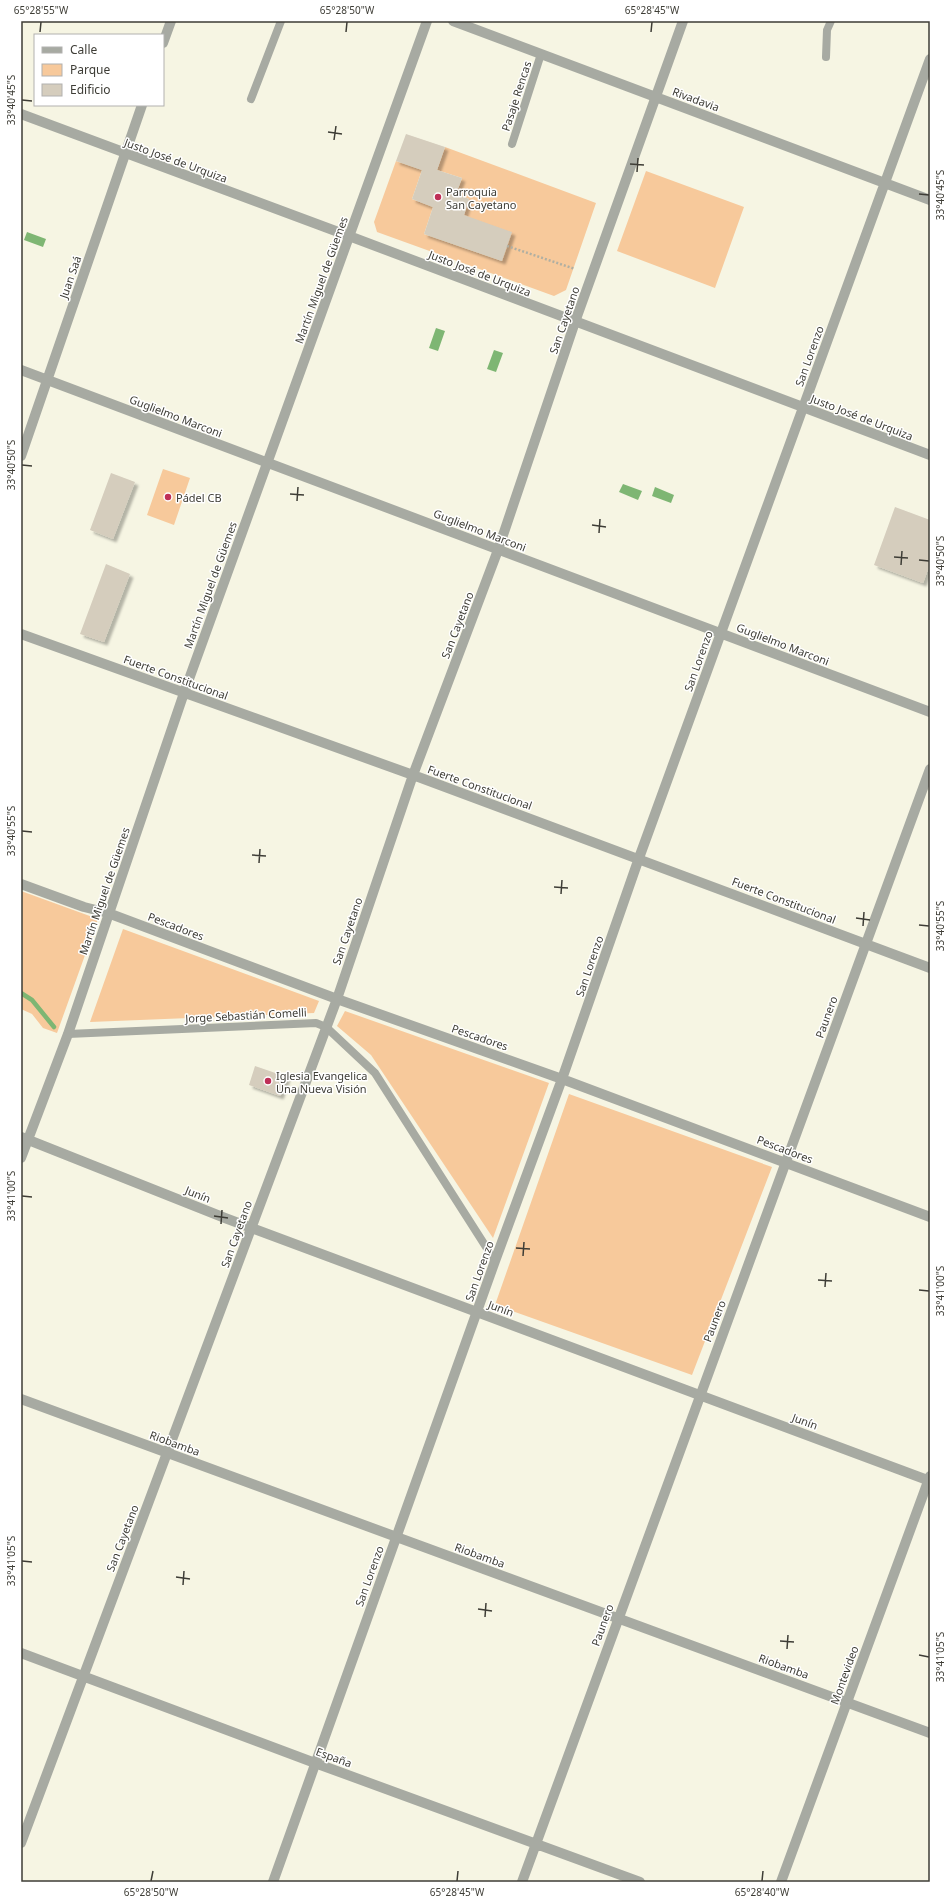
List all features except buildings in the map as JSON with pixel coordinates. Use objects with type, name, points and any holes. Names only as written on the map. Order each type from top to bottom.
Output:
[{"type":"street","points":[[164,40],[171,21]]},
{"type":"street","name":"Martín Miguel de Güemes","points":[[21,1158],[25,1138],[68,1034],[184,693],[427,21]]},
{"type":"street","name":"Rivadavia","points":[[453,21],[930,200]]},
{"type":"street","name":"San Cayetano","points":[[21,1843],[337,999],[412,775],[498,550],[575,322],[683,21]]},
{"type":"street","name":"San Lorenzo","points":[[272,1882],[495,1260],[562,1078],[639,858],[930,59]]},
{"type":"street","name":"Juan Saá","points":[[21,456],[142,106]]},
{"type":"street","name":"Justo José de Urquiza","points":[[21,114],[930,455]]},
{"type":"street","name":"Guglielmo Marconi","points":[[21,370],[930,712]]},
{"type":"street","name":"Fuerte Constitucional","points":[[21,634],[639,858],[930,968]]},
{"type":"street","name":"Paunero","points":[[522,1882],[617,1618],[930,769]]},
{"type":"street","name":"Pescadores","points":[[21,884],[84,907],[108,913],[337,999],[562,1078],[930,1217]]},
{"type":"street","name":"Junín","points":[[25,1138],[252,1227],[477,1312],[929,1479]]},
{"type":"street","name":"Riobamba","points":[[21,1399],[930,1733]]},
{"type":"street","name":"Montevideo","points":[[781,1882],[929,1479]]},
{"type":"street","name":"España","points":[[21,1653],[640,1882]]},
{"type":"lane","points":[[251,100],[281,21]]},
{"type":"lane","points":[[826,56],[828,30],[831,21]]},
{"type":"lane","name":"Pasaje Rencas","points":[[512,144],[541,54]]},
{"type":"lane","name":"Jorge Sebastián Comelli","points":[[68,1034],[316,1023],[326,1027]]},
{"type":"lane","points":[[326,1027],[375,1073],[495,1260]]},
{"type":"path","points":[[507,246],[575,269]]},
{"type":"green space","points":[[445,147],[596,203],[566,290],[554,296],[377,232],[374,222],[396,161],[422,170],[412,199],[433,207],[424,234],[502,261],[464,215],[469,199],[456,194],[462,178],[437,170]]},
{"type":"green space","points":[[646,171],[744,207],[715,288],[617,251]]},
{"type":"green space","name":"Pádel CB","points":[[163,469],[190,478],[174,525],[147,515]]},
{"type":"green space","points":[[21,891],[98,919],[57,1033],[43,1028],[32,1014],[21,1009]]},
{"type":"green space","points":[[123,929],[319,1001],[314,1013],[90,1022]]},
{"type":"green space","points":[[345,1011],[549,1083],[493,1238],[371,1055],[337,1026]]},
{"type":"green space","points":[[569,1094],[772,1167],[692,1375],[495,1305]]},
{"type":"shaded area","points":[[27,232],[46,239],[43,247],[24,240]]},
{"type":"shaded area","points":[[436,328],[445,331],[438,351],[429,348]]},
{"type":"shaded area","points":[[494,350],[503,353],[496,372],[487,369]]},
{"type":"shaded area","points":[[623,484],[642,491],[638,500],[619,492]]},
{"type":"shaded area","points":[[655,487],[674,495],[671,503],[652,496]]},
{"type":"waterway","points":[[21,993],[32,1000],[54,1027]]},
{"type":"place","name":"Parroquia San Cayetano","points":[[438,197]]},
{"type":"place","name":"Pádel CB","points":[[168,497]]},
{"type":"place","name":"Iglesia Evangelica Una Nueva Visión","points":[[268,1081]]}]
